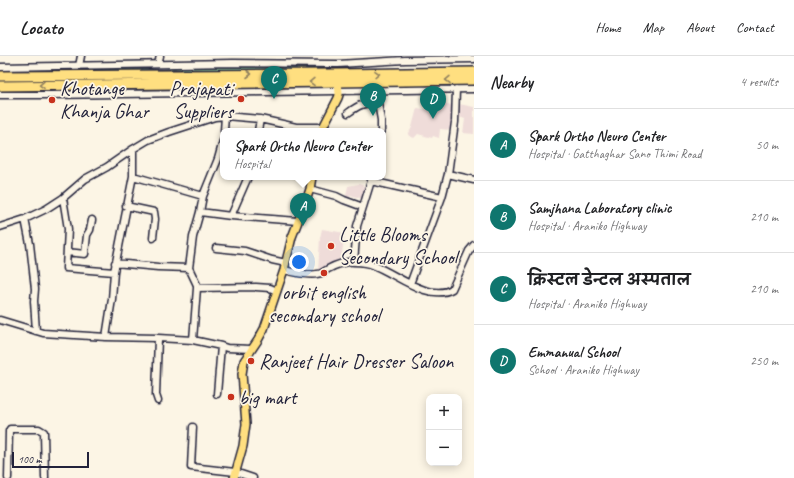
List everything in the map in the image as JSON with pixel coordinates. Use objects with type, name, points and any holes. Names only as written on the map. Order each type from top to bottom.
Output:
[{"type":"highway","points":[[0,76],[338,82],[474,72]]},
{"type":"highway","points":[[0,86],[474,80]]},
{"type":"main road","points":[[323,128],[338,98],[338,82]]},
{"type":"main road","points":[[235,475],[243,446],[246,424],[242,367],[244,361],[264,329],[284,270],[292,237],[310,189],[312,180]]},
{"type":"street","points":[[79,66],[81,56]]},
{"type":"street","points":[[158,64],[160,56]]},
{"type":"street","points":[[233,63],[234,56]]},
{"type":"street","points":[[0,67],[233,63],[338,64],[383,59],[474,59]]},
{"type":"street","points":[[338,64],[338,82]]},
{"type":"street","points":[[0,95],[48,96],[338,82],[474,90]]},
{"type":"street","points":[[410,284],[442,197],[448,174],[455,122],[456,89]]},
{"type":"street","points":[[348,113],[365,103],[378,103],[381,128]]},
{"type":"street","points":[[0,227],[36,214],[63,198],[85,179],[107,167],[155,136],[215,117],[225,116],[260,119],[296,127],[309,128]]},
{"type":"street","points":[[224,128],[225,116]]},
{"type":"street","points":[[258,128],[260,119]]},
{"type":"street","points":[[106,337],[112,299],[115,263],[133,176],[133,149]]},
{"type":"street","points":[[194,340],[197,285],[190,268],[192,237],[200,212],[203,196],[220,152]]},
{"type":"street","points":[[448,174],[474,180]]},
{"type":"street","points":[[133,176],[203,196]]},
{"type":"street","points":[[231,216],[247,180]]},
{"type":"street","points":[[354,262],[356,226],[372,180]]},
{"type":"street","points":[[376,180],[442,197]]},
{"type":"street","points":[[310,189],[336,196],[363,207]]},
{"type":"street","points":[[63,198],[68,229],[66,268],[114,272]]},
{"type":"street","points":[[126,206],[154,212],[155,219],[153,238]]},
{"type":"street","points":[[200,212],[298,221]]},
{"type":"street","points":[[25,219],[30,244],[35,289],[34,301],[36,331]]},
{"type":"street","points":[[67,252],[85,254],[87,235],[90,230],[92,220]]},
{"type":"street","points":[[284,270],[317,274],[346,262],[365,263],[376,266],[410,284],[433,292],[441,293],[452,289],[469,251],[474,245]]},
{"type":"street","points":[[216,248],[245,251],[286,263]]},
{"type":"street","points":[[115,263],[190,268]]},
{"type":"street","points":[[197,288],[256,287],[270,288],[277,291]]},
{"type":"street","points":[[0,320],[43,333],[194,340],[232,349],[251,349]]},
{"type":"street","points":[[158,338],[156,395],[158,401]]},
{"type":"street","points":[[217,394],[221,346]]},
{"type":"street","points":[[193,427],[191,466],[253,478]]},
{"type":"street","points":[[8,478],[10,429],[39,429],[44,432],[45,478]]},
{"type":"shaded area","points":[[444,104],[454,105],[451,130],[440,129],[439,138],[433,136],[432,138],[418,134],[414,138],[408,135],[412,127],[417,108],[439,111]]},
{"type":"shaded area","points":[[459,104],[474,107],[474,134],[463,133],[465,119],[456,116]]},
{"type":"shaded area","points":[[359,184],[367,187],[363,199],[350,195],[349,201],[345,200],[348,186]]},
{"type":"shaded area","name":"Little Blooms Secondary School","points":[[322,229],[345,233],[342,253],[343,261],[318,273],[320,238]]},
{"type":"green space","points":[[139,66],[156,70],[180,68],[296,67],[328,68],[328,70],[0,72],[0,69]]},
{"type":"green space","points":[[0,90],[125,90],[0,92]]},
{"type":"place","name":"Prajapati Suppliers","points":[[241,99]]},
{"type":"place","name":"क्रिस्टल डेन्टल अस्पताल","points":[[274,99]]},
{"type":"place","name":"Khotange Khanja Ghar","points":[[52,100]]},
{"type":"place","name":"Samjhana Laboratory clinic","points":[[373,116]]},
{"type":"place","name":"Emmanual School","points":[[433,119]]},
{"type":"place","name":"Spark Ortho Neuro Center","points":[[303,226]]},
{"type":"place","name":"Little Blooms Secondary School","points":[[331,246]]},
{"type":"place","name":"orbit english secondary school","points":[[324,273]]},
{"type":"place","name":"Ranjeet Hair Dresser Saloon","points":[[251,361]]},
{"type":"place","name":"big mart","points":[[231,397]]}]
